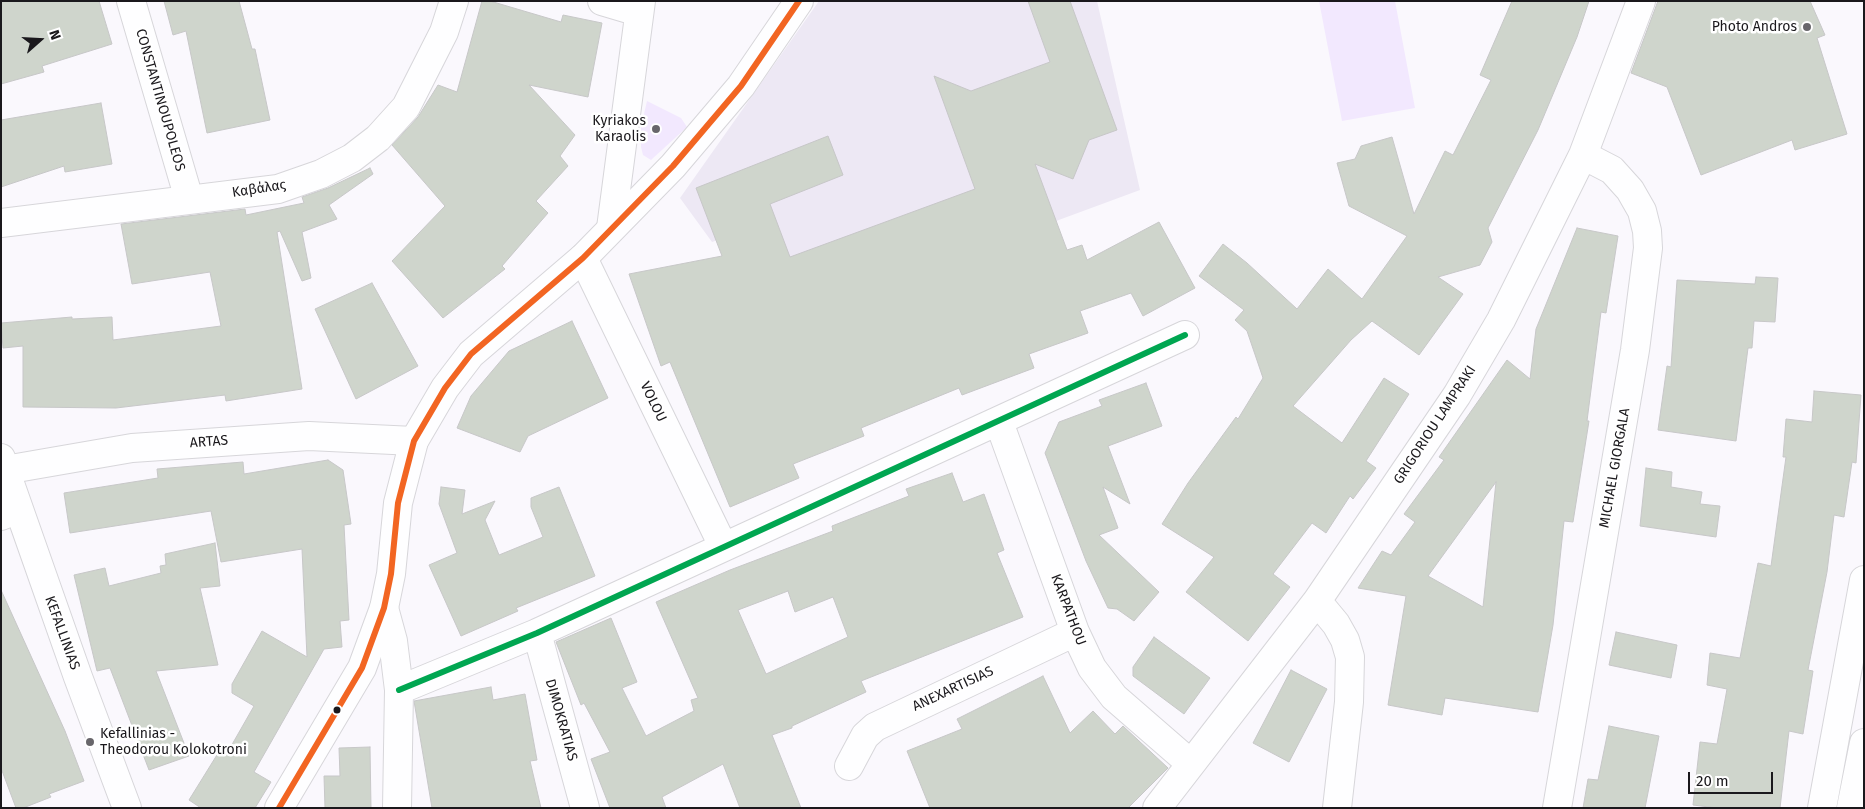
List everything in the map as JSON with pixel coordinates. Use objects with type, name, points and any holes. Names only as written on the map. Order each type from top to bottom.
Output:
[{"type":"street","name":"CONSTANTINOUPOLEOS","points":[[132,1],[189,199]]},
{"type":"street","name":"Καβάλας","points":[[1,223],[278,189],[321,174],[352,158],[378,138],[406,107],[444,32],[454,1]]},
{"type":"street","points":[[602,1],[640,6],[611,228]]},
{"type":"street","points":[[279,808],[362,668],[384,608],[391,574],[398,503],[414,441],[445,388],[471,354],[583,258],[673,166],[741,86],[799,1]]},
{"type":"street","name":"GRIGORIOU LAMPRAKI","points":[[1157,808],[1317,601],[1457,395],[1501,320],[1583,155],[1640,1]]},
{"type":"street","name":"MICHAEL GIORGALA","points":[[1557,808],[1635,350],[1648,248],[1647,231],[1642,211],[1630,190],[1612,170],[1583,155]]},
{"type":"street","name":"VOLOU","points":[[583,258],[723,546]]},
{"type":"street","points":[[399,690],[537,633],[1185,335]]},
{"type":"street","name":"KARPATHOU","points":[[999,422],[1075,632],[1092,668],[1103,685],[1114,697],[1190,763]]},
{"type":"street","name":"ARTAS","points":[[3,464],[132,448],[309,436],[414,441]]},
{"type":"street","name":"KEFALLINIAS","points":[[3,464],[10,513],[126,808]]},
{"type":"street","points":[[1822,808],[1864,580]]},
{"type":"street","points":[[1317,601],[1336,624],[1345,640],[1350,658],[1349,702],[1337,808]]},
{"type":"street","points":[[384,608],[393,640],[399,690],[397,808]]},
{"type":"street","name":"ANEXARTISIAS","points":[[849,766],[864,736],[875,727],[1075,632]]},
{"type":"street","name":"DIMOKRATIAS","points":[[537,633],[585,808]]},
{"type":"street","points":[[1851,808],[1864,743]]},
{"type":"shaded area","points":[[819,1],[1097,1],[1140,190],[761,330],[724,238],[712,242],[680,198]]},
{"type":"shaded area","points":[[1319,1],[1395,1],[1415,108],[1342,121]]},
{"type":"shaded area","points":[[647,101],[681,118],[687,127],[651,160],[643,155],[641,147],[641,127]]},
{"type":"building","points":[[1,1],[99,1],[112,44],[42,66],[44,72],[1,84]]},
{"type":"building","points":[[164,1],[239,1],[252,49],[255,49],[270,120],[207,133],[186,31],[173,35]]},
{"type":"building","points":[[482,1],[490,1],[561,22],[563,15],[602,23],[588,97],[529,85],[575,135],[560,156],[568,166],[536,201],[548,213],[502,266],[505,269],[443,318],[392,261],[445,206],[392,145],[418,117],[438,85],[457,92]]},
{"type":"building","points":[[1028,1],[1070,1],[1117,130],[1089,140],[1073,179],[1035,164],[1067,250],[1082,245],[1087,260],[1159,222],[1195,288],[1143,316],[1131,293],[1080,311],[1088,333],[1029,354],[1034,368],[962,395],[959,388],[861,428],[864,436],[793,464],[799,478],[730,507],[670,362],[661,366],[629,274],[722,256],[696,188],[828,136],[843,175],[770,204],[790,257],[975,189],[934,76],[971,91],[1050,62]]},
{"type":"building","points":[[1512,1],[1589,1],[1577,37],[1538,130],[1488,228],[1492,242],[1480,265],[1438,277],[1463,294],[1419,355],[1372,321],[1351,340],[1293,406],[1342,443],[1384,378],[1409,394],[1366,461],[1376,468],[1353,499],[1350,496],[1326,533],[1312,523],[1273,574],[1290,587],[1248,641],[1186,592],[1214,557],[1162,524],[1188,483],[1236,417],[1238,419],[1263,378],[1247,331],[1235,320],[1244,310],[1199,276],[1223,244],[1247,263],[1297,309],[1328,269],[1362,299],[1407,236],[1349,206],[1337,163],[1355,159],[1361,146],[1392,137],[1414,214],[1445,151],[1453,155],[1491,80],[1480,75]]},
{"type":"building","points":[[1658,1],[1810,1],[1825,35],[1817,38],[1847,134],[1795,150],[1792,140],[1701,175],[1667,87],[1631,73]]},
{"type":"building","points":[[101,103],[112,164],[65,172],[64,166],[1,187],[1,120]]},
{"type":"building","points":[[370,168],[373,174],[329,205],[337,219],[302,232],[311,278],[302,281],[280,231],[277,232],[302,389],[226,401],[225,395],[116,408],[23,407],[23,346],[3,348],[1,323],[72,317],[72,319],[112,317],[113,340],[221,326],[210,272],[132,284],[121,224],[245,209],[246,215],[304,203],[302,197],[328,188]]},
{"type":"building","points":[[1577,228],[1618,236],[1606,313],[1601,312],[1587,421],[1589,421],[1573,522],[1564,521],[1553,625],[1538,712],[1445,698],[1442,715],[1388,705],[1406,596],[1358,588],[1382,551],[1391,555],[1415,522],[1404,514],[1444,460],[1439,457],[1507,360],[1530,379],[1536,329]],"holes":[[[1496,482],[1483,607],[1428,576]]]},
{"type":"building","points":[[1756,277],[1778,278],[1775,322],[1754,321],[1752,348],[1748,348],[1736,441],[1658,430],[1667,366],[1671,367],[1677,280],[1755,284]]},
{"type":"building","points":[[372,283],[418,366],[356,399],[315,309]]},
{"type":"building","points":[[572,321],[608,398],[528,436],[520,452],[457,428],[471,396],[509,351]]},
{"type":"building","points":[[1146,383],[1162,426],[1108,446],[1130,504],[1103,487],[1118,528],[1099,535],[1159,592],[1134,621],[1117,609],[1108,608],[1086,561],[1045,453],[1059,422],[1102,406],[1099,400]]},
{"type":"building","points":[[1814,391],[1861,395],[1856,463],[1852,462],[1844,517],[1834,515],[1827,572],[1808,670],[1813,671],[1803,734],[1789,731],[1780,808],[1717,808],[1693,805],[1700,742],[1717,744],[1727,689],[1707,685],[1710,653],[1740,658],[1758,563],[1771,566],[1786,457],[1783,457],[1786,419],[1812,422]]},
{"type":"building","points":[[328,460],[343,470],[351,524],[344,525],[349,620],[340,621],[342,647],[324,649],[254,772],[271,782],[255,808],[201,808],[189,800],[220,750],[226,755],[254,706],[232,693],[232,684],[262,631],[307,657],[302,549],[221,562],[211,511],[70,533],[64,493],[158,478],[157,469],[243,462],[244,474]]},
{"type":"building","points":[[1646,468],[1672,472],[1671,487],[1702,492],[1700,504],[1720,506],[1716,537],[1640,526]]},
{"type":"building","points":[[952,473],[963,502],[984,494],[1004,550],[997,553],[1023,617],[861,681],[866,692],[792,726],[792,728],[772,735],[801,808],[740,808],[723,764],[662,797],[666,808],[610,808],[591,759],[610,752],[584,703],[581,705],[556,642],[611,618],[637,682],[622,688],[646,736],[694,711],[691,700],[698,698],[656,602],[730,570],[833,531],[832,526],[909,496],[906,489]],"holes":[[[788,591],[795,612],[833,597],[848,637],[766,674],[738,610]]]},
{"type":"building","points":[[441,487],[465,490],[462,514],[495,501],[485,520],[499,555],[543,537],[531,507],[531,498],[559,487],[595,576],[516,608],[518,611],[461,636],[429,565],[457,553],[439,504]]},
{"type":"building","points":[[215,543],[220,586],[200,588],[218,665],[156,671],[189,756],[149,770],[110,668],[97,671],[74,575],[105,568],[109,586],[161,573],[160,566],[166,565],[165,554]]},
{"type":"building","points":[[1,590],[65,731],[84,781],[49,794],[51,797],[23,808],[16,808],[1,768]]},
{"type":"building","points":[[1616,632],[1677,645],[1671,678],[1609,665]]},
{"type":"building","points":[[1154,637],[1210,678],[1184,714],[1133,676],[1133,667]]},
{"type":"building","points":[[1291,670],[1327,689],[1289,762],[1253,743]]},
{"type":"building","points":[[1043,676],[1070,733],[1093,711],[1115,734],[1123,726],[1168,768],[1128,808],[930,808],[907,751],[962,729],[957,719]]},
{"type":"building","points":[[491,687],[493,700],[525,694],[537,760],[530,761],[541,808],[432,808],[414,701]]},
{"type":"building","points":[[1609,726],[1659,736],[1645,808],[1583,808],[1588,779],[1598,780]]},
{"type":"building","points":[[370,747],[371,808],[325,808],[324,776],[340,776],[339,748]]},
{"type":"transit line","points":[[279,808],[362,668],[384,608],[391,574],[398,503],[414,441],[445,388],[471,354],[583,258],[673,166],[741,86],[799,1]]},
{"type":"transit line","points":[[399,690],[537,633],[1185,335]]},
{"type":"place","name":"Photo Andros","points":[[1807,27]]},
{"type":"place","name":"Kyriakos Karaolis","points":[[656,129]]},
{"type":"place","name":"Kefallinias - Theodorou Kolokotroni","points":[[90,742]]}]
